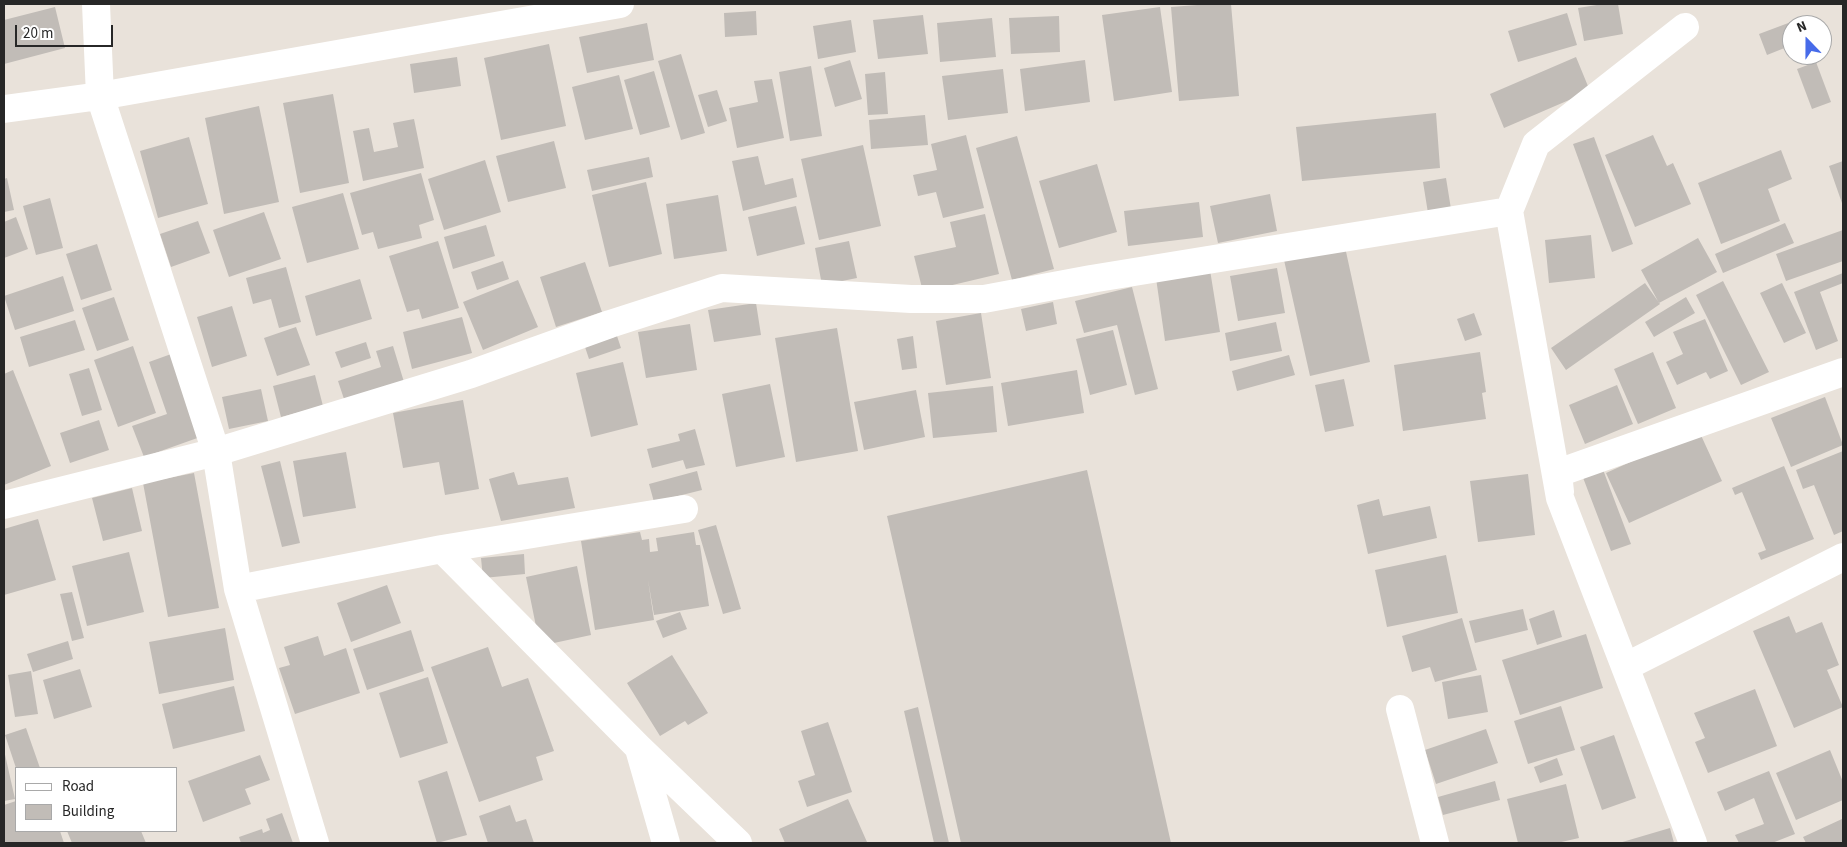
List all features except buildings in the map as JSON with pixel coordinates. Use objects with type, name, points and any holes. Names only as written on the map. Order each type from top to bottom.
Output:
[{"type":"street","points":[[96,4],[100,96],[216,452],[238,589],[315,843]]},
{"type":"street","points":[[4,109],[100,96],[620,4]]},
{"type":"street","points":[[1684,28],[1536,144],[1509,211],[1560,498],[1693,843]]},
{"type":"street","points":[[4,505],[216,452],[471,374],[610,324],[722,288],[911,299],[984,299],[1091,279],[1509,211]]},
{"type":"street","points":[[1560,498],[1558,473],[1843,372]]},
{"type":"street","points":[[238,589],[442,549],[684,509]]},
{"type":"street","points":[[442,549],[638,747],[738,843]]},
{"type":"street","points":[[1625,667],[1843,557]]},
{"type":"street","points":[[1400,709],[1435,843]]},
{"type":"street","points":[[638,747],[666,843]]}]
